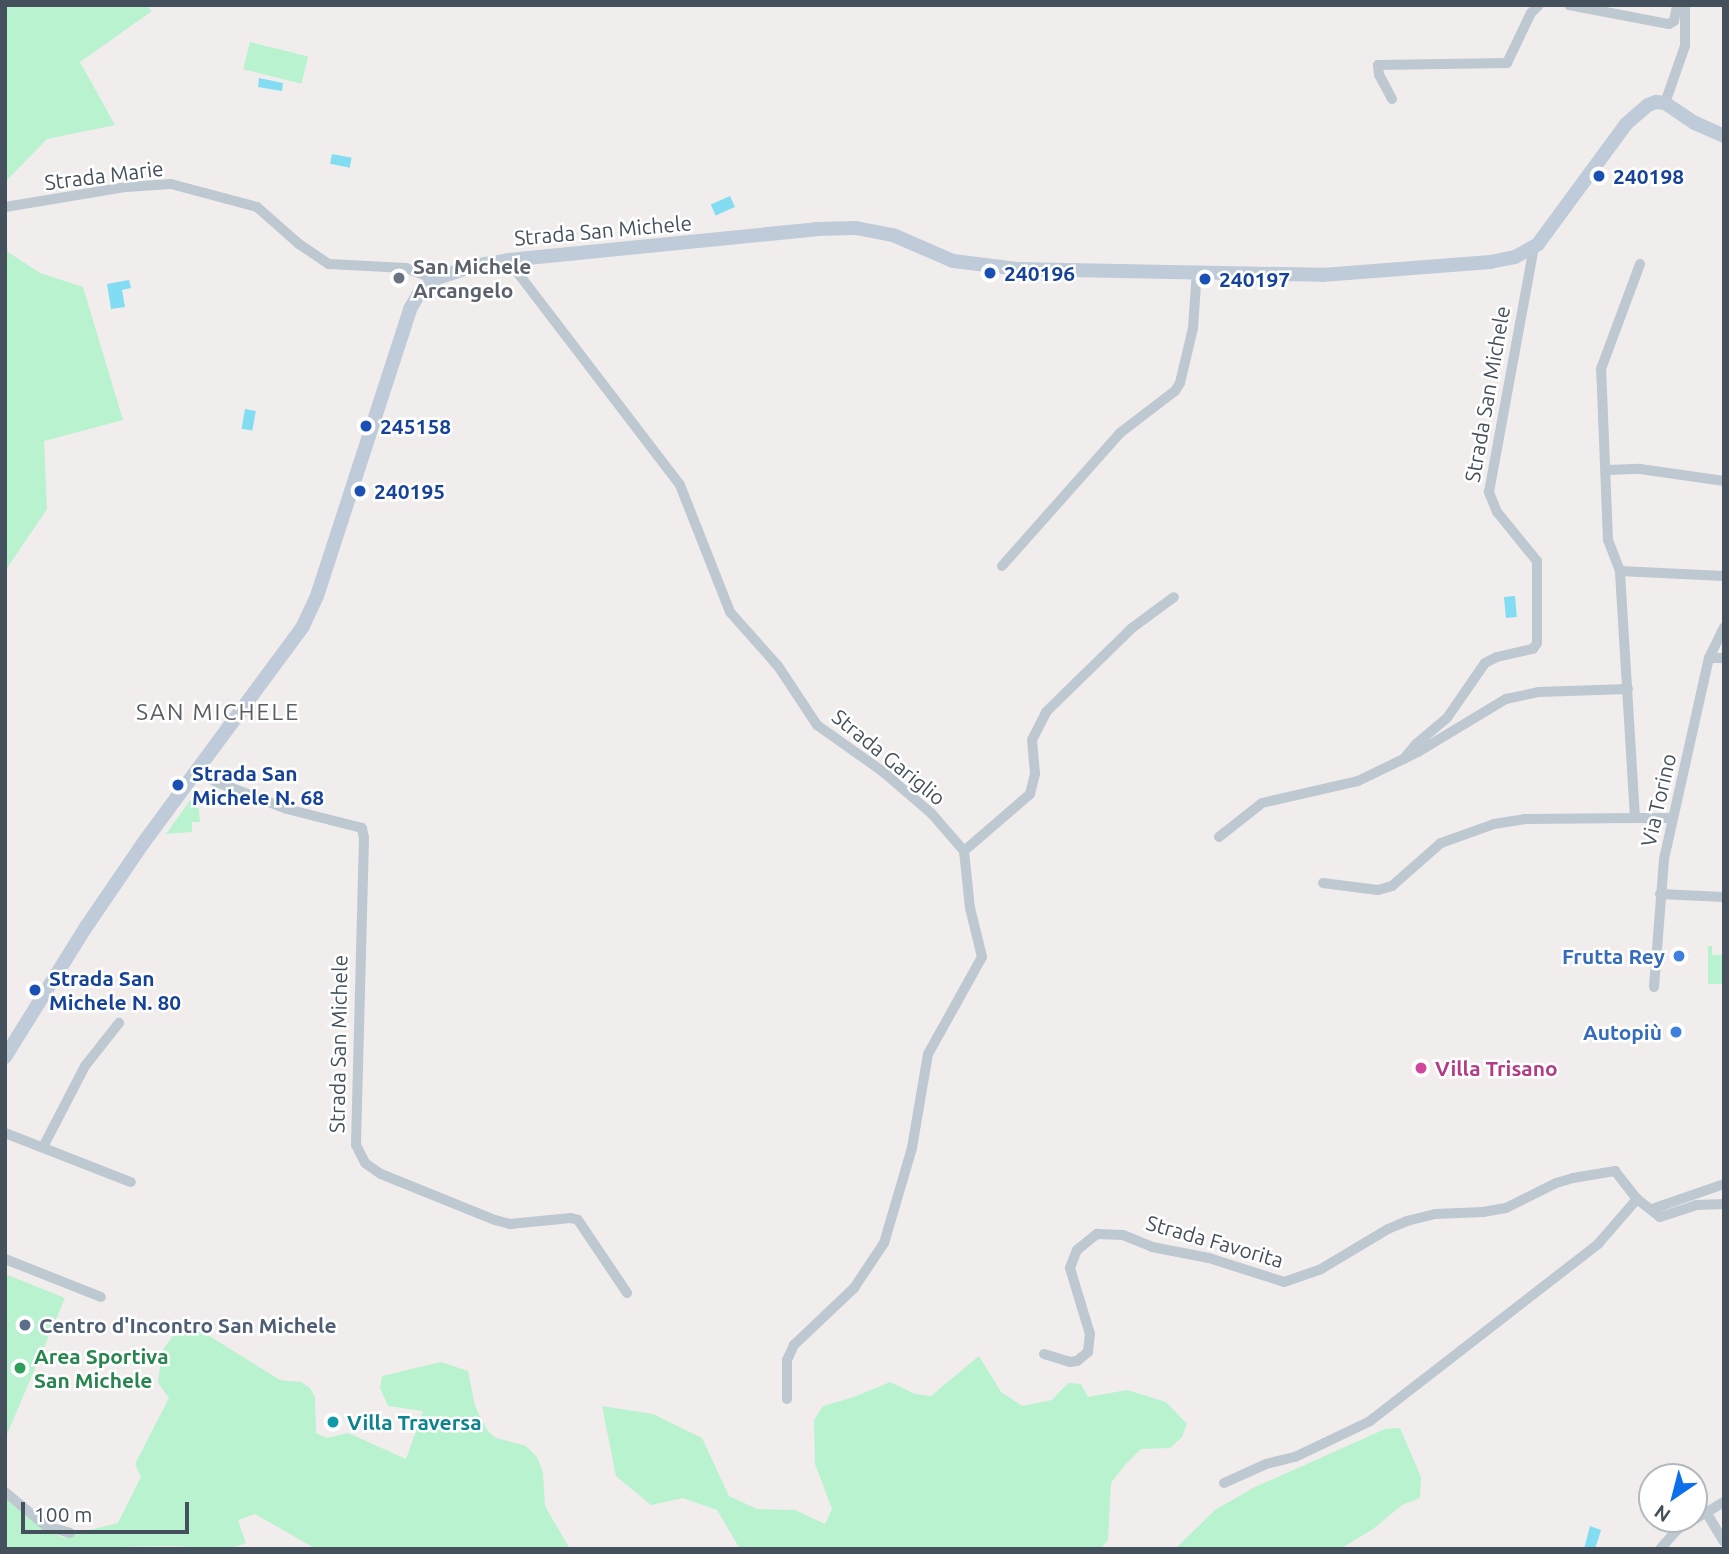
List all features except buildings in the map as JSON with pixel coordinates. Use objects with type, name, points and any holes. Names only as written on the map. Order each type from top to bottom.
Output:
[{"type":"street","points":[[1392,99],[1379,75],[1378,65],[1507,63],[1531,13],[1539,5]]},
{"type":"street","points":[[1569,5],[1670,24],[1674,21],[1677,5]]},
{"type":"street","points":[[1685,5],[1685,46],[1665,103],[1695,123],[1724,136]]},
{"type":"street","name":"Strada San Michele","points":[[5,1057],[93,916],[309,615],[410,309],[418,295],[435,279],[472,266],[508,260],[816,229],[856,228],[880,231],[939,257],[968,264],[1052,271],[1338,275],[1490,262],[1515,257],[1534,247],[1636,113],[1652,102],[1665,103]]},
{"type":"street","name":"Strada Marie","points":[[5,207],[126,187],[171,184],[257,207],[299,244],[329,264],[406,268],[435,279]]},
{"type":"street","name":"Strada San Michele","points":[[1404,759],[1416,744],[1447,718],[1485,663],[1497,657],[1533,649],[1537,643],[1537,561],[1496,512],[1489,492],[1534,247]]},
{"type":"street","name":"Strada Gariglio","points":[[508,260],[680,485],[730,612],[778,666],[817,725],[882,771],[932,814],[964,851]]},
{"type":"street","points":[[1636,818],[1620,571],[1608,540],[1601,369],[1640,264]]},
{"type":"street","points":[[1002,566],[1102,452],[1180,383],[1193,328],[1197,271]]},
{"type":"street","points":[[1607,470],[1640,469],[1724,481]]},
{"type":"street","points":[[1620,571],[1724,576]]},
{"type":"street","points":[[786,1399],[787,1360],[794,1345],[854,1288],[884,1243],[912,1148],[928,1054],[955,1011],[982,957],[970,908],[964,851],[1030,793],[1035,774],[1032,740],[1046,712],[1132,628],[1174,597]]},
{"type":"street","name":"Via Torino","points":[[1654,987],[1660,894],[1672,818],[1709,658],[1724,627]]},
{"type":"street","points":[[1709,658],[1724,658]]},
{"type":"street","points":[[1219,837],[1262,803],[1358,781],[1404,759],[1506,699],[1538,692],[1628,689]]},
{"type":"street","name":"Strada San Michele","points":[[197,770],[216,782],[287,809],[362,828],[364,838],[356,1145],[365,1164],[382,1174],[510,1224],[571,1218],[578,1220],[627,1293]]},
{"type":"street","points":[[1323,883],[1378,890],[1392,886],[1441,843],[1494,824],[1526,819],[1672,818]]},
{"type":"street","points":[[1660,894],[1724,897]]},
{"type":"street","points":[[43,1147],[85,1066],[119,1023]]},
{"type":"street","points":[[5,1133],[131,1182]]},
{"type":"street","name":"Strada Favorita","points":[[1044,1353],[1070,1362],[1077,1361],[1088,1353],[1090,1334],[1070,1268],[1077,1250],[1097,1234],[1124,1235],[1153,1247],[1209,1258],[1284,1282],[1321,1269],[1388,1228],[1407,1221],[1435,1213],[1483,1212],[1506,1208],[1556,1183],[1573,1178],[1615,1171],[1637,1199],[1652,1209]]},
{"type":"street","points":[[1724,1184],[1652,1209],[1660,1217],[1696,1205],[1724,1204]]},
{"type":"street","points":[[1224,1483],[1333,1440],[1390,1407],[1598,1244],[1637,1199]]},
{"type":"street","points":[[5,1259],[101,1297]]},
{"type":"street","points":[[5,1492],[46,1526],[70,1533]]},
{"type":"street","points":[[1708,1511],[1724,1502]]},
{"type":"street","points":[[1708,1515],[1724,1542]]},
{"type":"street","points":[[1660,1549],[1674,1533]]},
{"type":"green space","points":[[5,5],[146,5],[152,11],[80,62],[115,125],[47,139],[5,182]]},
{"type":"green space","points":[[250,42],[308,57],[301,84],[243,69]]},
{"type":"green space","points":[[5,236],[8,252],[40,273],[83,287],[123,420],[44,441],[47,509],[5,571]]},
{"type":"green space","points":[[194,795],[198,797],[200,822],[192,822],[192,832],[166,834]]},
{"type":"green space","points":[[1708,946],[1712,946],[1712,955],[1724,955],[1724,984],[1708,984]]},
{"type":"green space","name":"Area Sportiva San Michele","points":[[5,1274],[65,1298],[5,1439]]},
{"type":"green space","points":[[190,1329],[206,1334],[280,1380],[301,1382],[310,1388],[315,1397],[316,1433],[327,1438],[348,1433],[406,1459],[423,1411],[388,1406],[380,1388],[382,1376],[441,1362],[468,1371],[475,1406],[487,1430],[496,1438],[526,1446],[537,1457],[543,1473],[545,1506],[570,1549],[316,1549],[255,1514],[238,1520],[246,1543],[229,1549],[171,1546],[5,1549],[5,1499],[44,1529],[62,1537],[118,1523],[141,1477],[135,1464],[169,1398],[158,1383],[162,1351],[172,1337]]},
{"type":"green space","points":[[979,1356],[1001,1392],[1022,1406],[1052,1400],[1068,1383],[1081,1384],[1088,1397],[1127,1390],[1166,1402],[1187,1424],[1182,1437],[1170,1448],[1141,1449],[1111,1483],[1108,1540],[1100,1549],[740,1549],[717,1510],[683,1498],[651,1505],[616,1476],[602,1406],[653,1414],[702,1438],[729,1496],[757,1509],[795,1510],[825,1524],[832,1509],[815,1464],[814,1420],[823,1406],[890,1382],[915,1394],[931,1396]]},
{"type":"green space","points":[[1400,1428],[1421,1477],[1420,1498],[1402,1505],[1373,1529],[1340,1549],[1175,1549],[1215,1510],[1253,1488],[1385,1429]]},
{"type":"water","points":[[259,78],[283,83],[282,91],[258,87]]},
{"type":"water","points":[[332,154],[352,158],[350,168],[330,164]]},
{"type":"water","points":[[730,196],[735,207],[716,216],[711,205]]},
{"type":"water","points":[[129,280],[131,288],[122,290],[125,307],[111,309],[107,284]]},
{"type":"water","points":[[245,409],[256,411],[252,431],[242,429]]},
{"type":"water","points":[[1515,596],[1517,617],[1506,618],[1504,597]]},
{"type":"water","points":[[1590,1526],[1601,1530],[1595,1549],[1584,1549]]},
{"type":"place","name":"240198","points":[[1599,176]]},
{"type":"place","name":"240196","points":[[990,273]]},
{"type":"place","name":"San Michele Arcangelo","points":[[399,278]]},
{"type":"place","name":"240197","points":[[1205,279]]},
{"type":"place","name":"245158","points":[[366,426]]},
{"type":"place","name":"240195","points":[[360,491]]},
{"type":"place","name":"Strada San Michele N. 68","points":[[178,785]]},
{"type":"place","name":"Frutta Rey","points":[[1679,956]]},
{"type":"place","name":"Strada San Michele N. 80","points":[[35,990]]},
{"type":"place","name":"Autopiù","points":[[1676,1032]]},
{"type":"place","name":"Villa Trisano","points":[[1421,1068]]},
{"type":"place","name":"Centro d'Incontro San Michele","points":[[25,1325]]},
{"type":"place","name":"Area Sportiva San Michele","points":[[20,1368]]},
{"type":"place","name":"Villa Traversa","points":[[333,1422]]},
{"type":"district","name":"SAN MICHELE","points":[[218,712]]}]
